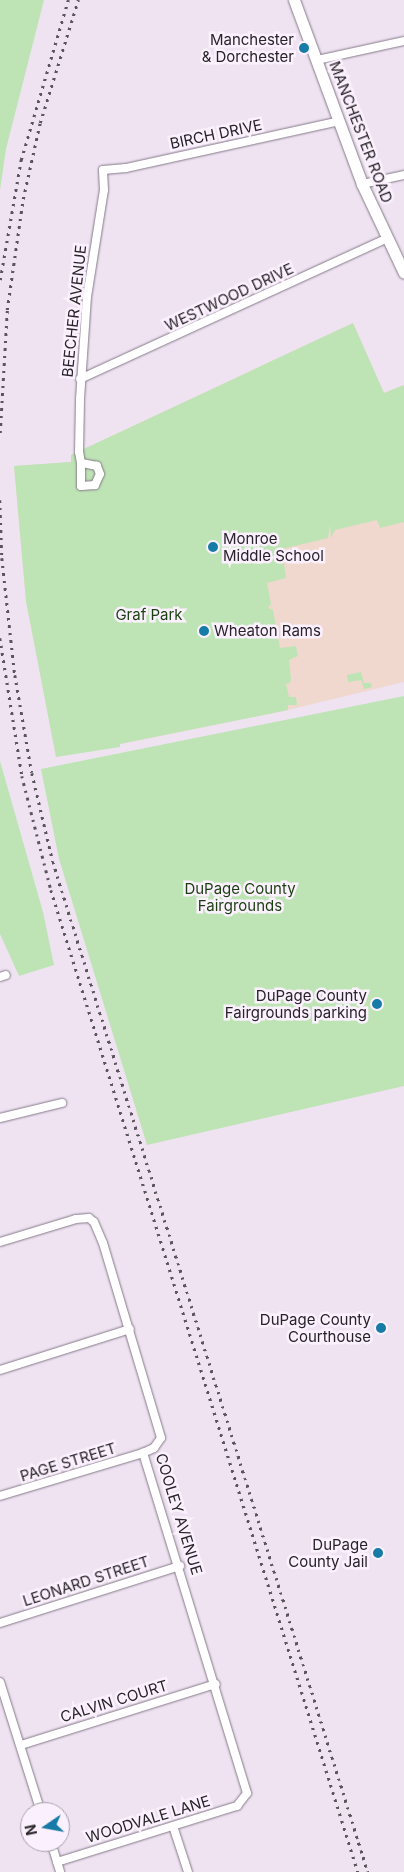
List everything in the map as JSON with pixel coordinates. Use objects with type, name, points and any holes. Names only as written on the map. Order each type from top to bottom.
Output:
[{"type":"street","name":"MANCHESTER ROAD","points":[[294,0],[362,184],[404,273]]},
{"type":"street","points":[[316,60],[404,41]]},
{"type":"street","name":"BIRCH DRIVE","points":[[103,174],[103,170],[126,168],[339,121]]},
{"type":"street","name":"BEECHER AVENUE","points":[[82,463],[79,452],[80,379],[87,297],[104,190],[103,174]]},
{"type":"street","points":[[362,184],[404,175]]},
{"type":"street","name":"WESTWOOD DRIVE","points":[[80,379],[388,238]]},
{"type":"street","points":[[0,1118],[62,1104]]},
{"type":"street","name":"COOLEY AVENUE","points":[[0,1242],[76,1219],[90,1218],[100,1232],[161,1438],[154,1448],[143,1454],[216,1684],[247,1788],[246,1799]]},
{"type":"street","points":[[0,1370],[130,1329]]},
{"type":"street","name":"PAGE STREET","points":[[0,1496],[143,1454]]},
{"type":"street","name":"LEONARD STREET","points":[[0,1623],[180,1566]]},
{"type":"street","points":[[0,1682],[39,1802]]},
{"type":"street","name":"CALVIN COURT","points":[[21,1745],[216,1684]]},
{"type":"street","name":"WOODVALE LANE","points":[[57,1862],[236,1806],[246,1799]]},
{"type":"street","points":[[172,1826],[188,1872]]},
{"type":"street","points":[[54,1852],[60,1872]]},
{"type":"shaded area","name":"Graf Park","points":[[353,323],[384,393],[404,385],[404,682],[288,710],[56,757],[26,601],[14,466],[71,462],[71,455]]},
{"type":"green space","points":[[0,0],[44,0],[6,149],[0,190]]},
{"type":"green space","name":"Graf Park","points":[[353,323],[384,393],[404,385],[404,522],[380,528],[377,520],[335,530],[331,538],[330,525],[328,538],[282,549],[286,578],[267,583],[271,604],[268,608],[273,610],[280,648],[296,646],[298,656],[289,660],[291,679],[290,683],[286,684],[289,697],[296,697],[297,705],[288,705],[288,710],[120,744],[120,747],[56,757],[26,601],[14,466],[71,462],[71,455]]},
{"type":"green space","points":[[361,672],[364,683],[371,683],[372,687],[364,689],[361,680],[348,682],[347,675]]},
{"type":"green space","name":"DuPage County Fairgrounds","points":[[404,696],[404,1086],[147,1145],[59,859],[41,769]]},
{"type":"green space","points":[[0,761],[43,912],[54,965],[19,976],[0,934]]},
{"type":"railway","points":[[0,280],[21,160],[68,0]]},
{"type":"railway","points":[[0,433],[7,310],[23,199],[40,123],[78,0]]},
{"type":"railway","points":[[0,500],[2,558],[15,675],[32,773],[53,862],[368,1872]]},
{"type":"railway","points":[[0,638],[22,776],[51,890],[358,1872]]},
{"type":"place","name":"Manchester & Dorchester","points":[[304,48]]},
{"type":"place","name":"Monroe Middle School","points":[[213,547]]},
{"type":"place","name":"Wheaton Rams","points":[[204,631]]},
{"type":"place","name":"DuPage County Fairgrounds parking","points":[[377,1004]]},
{"type":"place","name":"DuPage County Courthouse","points":[[381,1328]]},
{"type":"place","name":"DuPage County Jail","points":[[378,1553]]}]
